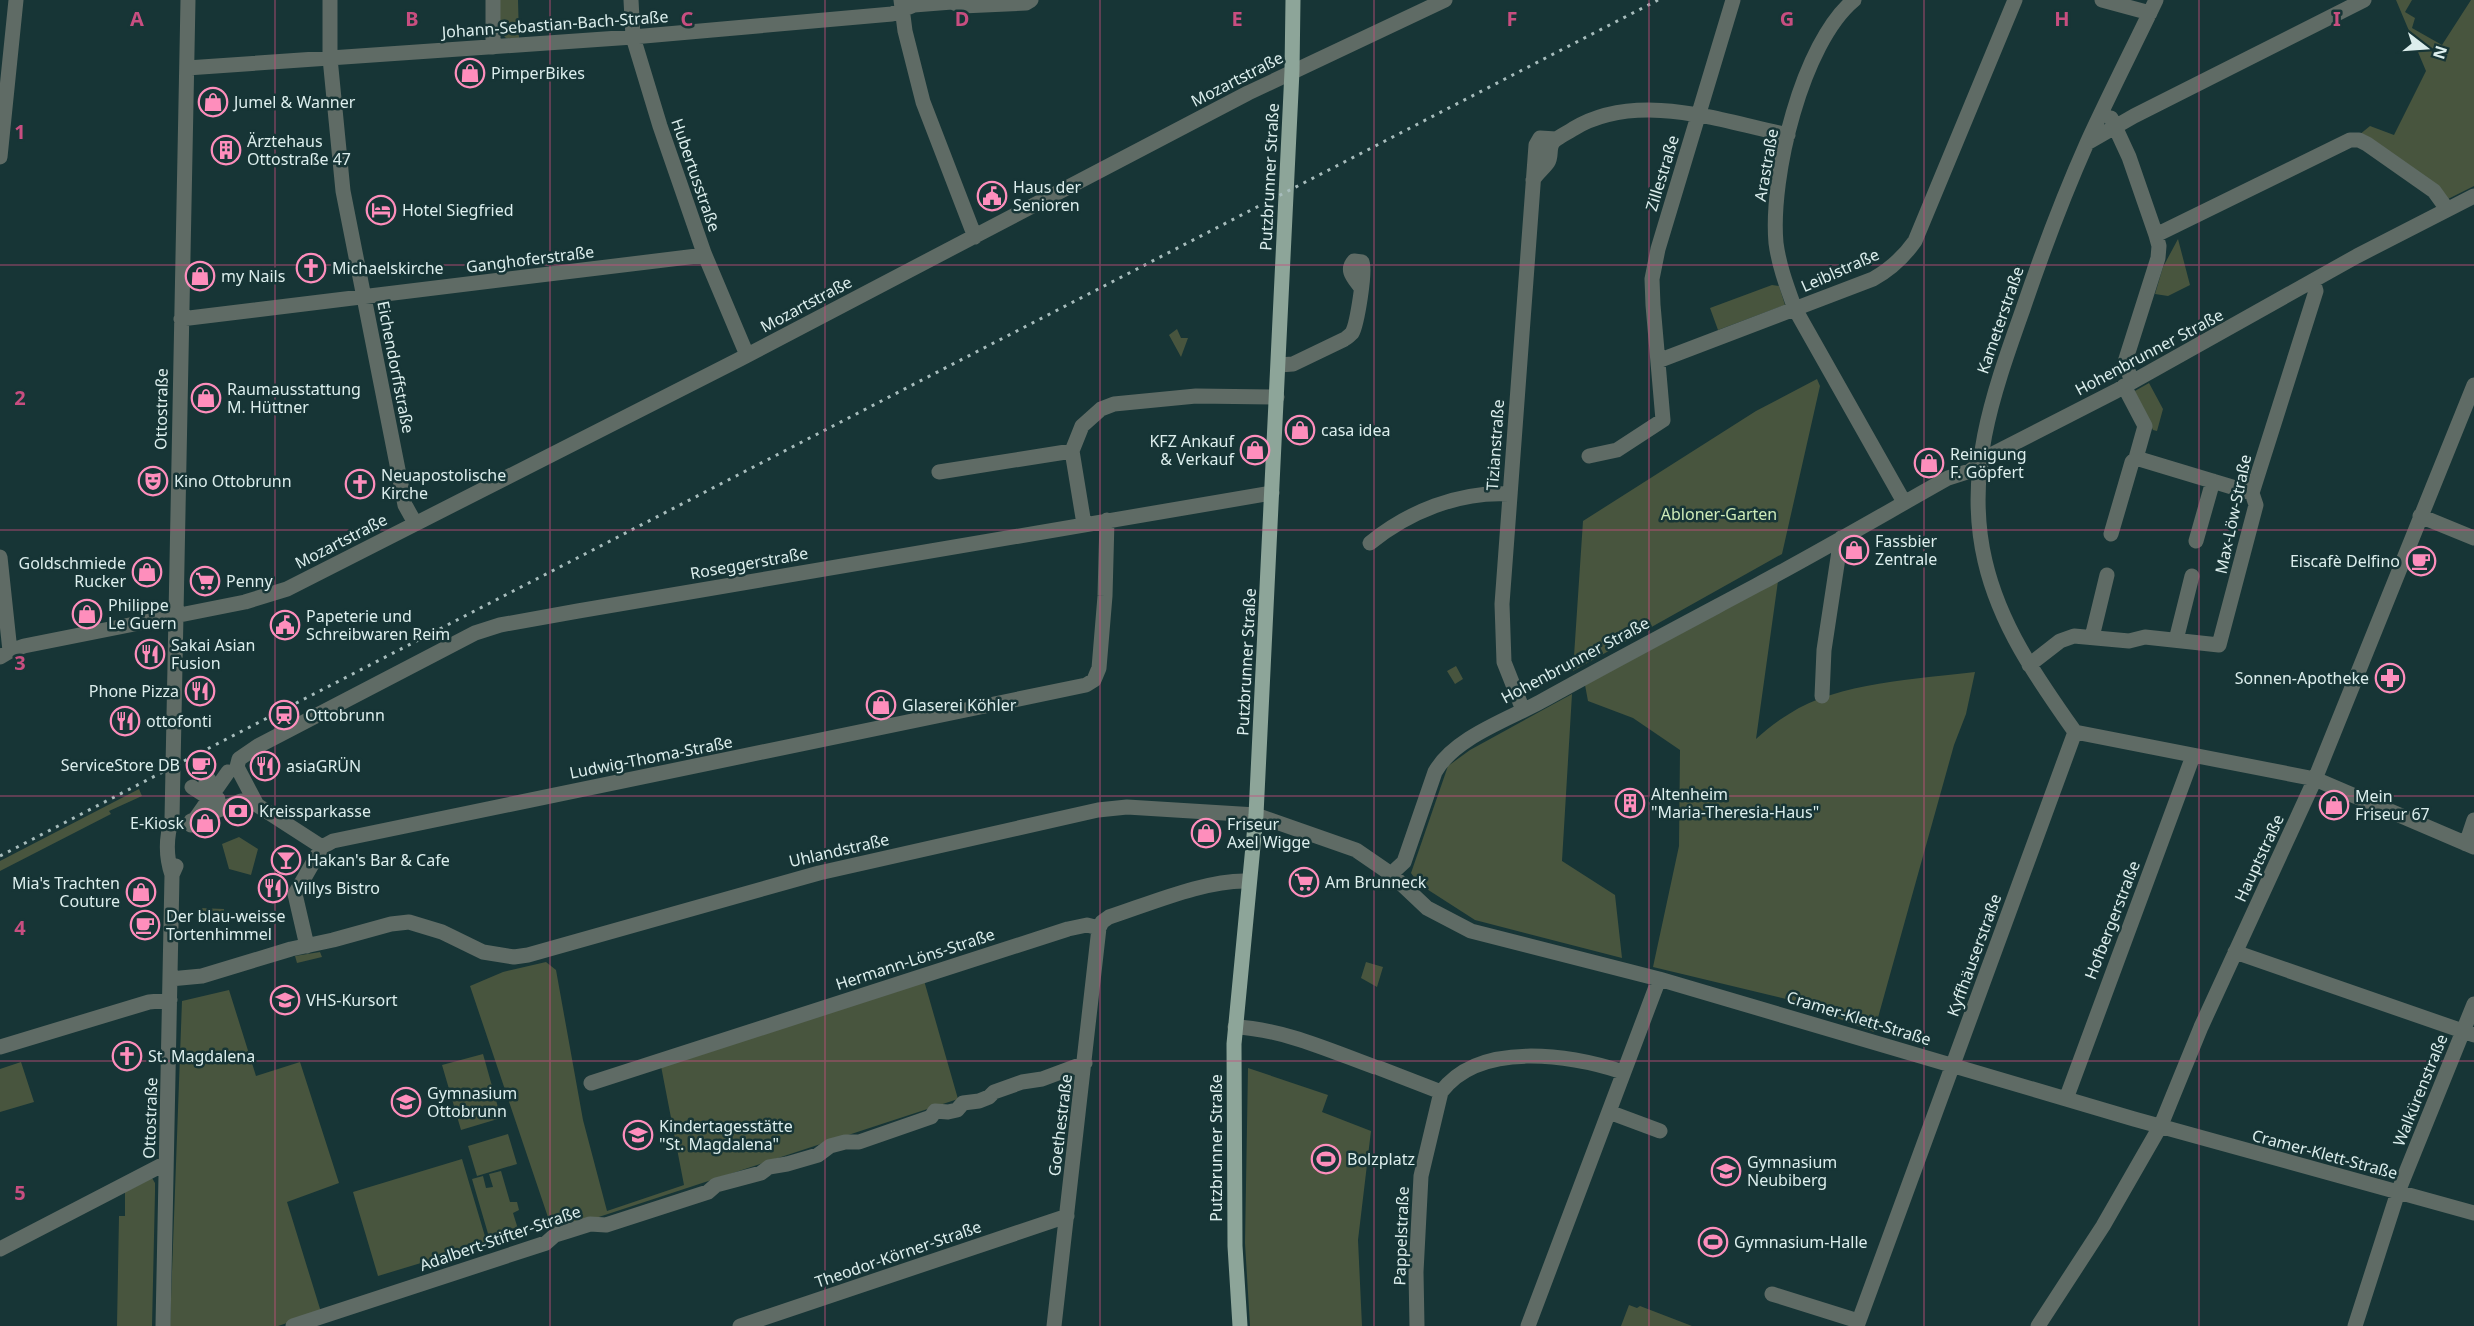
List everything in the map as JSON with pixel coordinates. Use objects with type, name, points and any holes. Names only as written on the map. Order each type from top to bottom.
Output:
[{"type":"main road","name":"Putzbrunner Straße","points":[[1240,1326],[1235,1246],[1235,1027],[1256,814],[1279,365],[1293,0]]},
{"type":"street","points":[[0,157],[16,0]]},
{"type":"street","name":"Ottostraße","points":[[163,1326],[172,875],[168,862],[168,831],[172,819],[188,0]]},
{"type":"street","name":"Eichendorffstraße","points":[[330,0],[330,58],[343,191],[405,505],[415,523]]},
{"type":"street","points":[[492,47],[493,0]]},
{"type":"street","name":"Hubertusstraße","points":[[631,0],[633,37],[660,126],[705,255],[747,355]]},
{"type":"street","name":"Johann-Sebastian-Bach-Straße","points":[[187,68],[633,37],[892,14],[901,5],[952,2],[962,6],[1026,3],[1031,0]]},
{"type":"street","name":"Mozartstraße","points":[[175,617],[245,602],[287,589],[747,355],[1292,71],[1445,0]]},
{"type":"street","name":"Zillestraße","points":[[1658,361],[1652,279],[1658,249],[1733,0]]},
{"type":"street","name":"Arastraße","points":[[1854,0],[1833,25],[1815,55],[1788,135],[1780,169],[1775,220],[1776,244],[1783,277],[1795,309],[1904,502]]},
{"type":"street","name":"Leiblstraße","points":[[1658,361],[1873,279],[1903,258],[1915,242],[2015,0]]},
{"type":"street","points":[[2102,0],[2153,6]]},
{"type":"street","points":[[2087,143],[2116,126],[2364,0]]},
{"type":"street","points":[[901,5],[923,102],[975,237]]},
{"type":"street","name":"Kameterstraße","points":[[2075,732],[2029,665],[2000,611],[1984,560],[1977,505],[1983,435],[2007,355],[2057,214],[2087,143],[2153,6]]},
{"type":"street","points":[[2104,108],[2116,126],[2159,246],[2125,362],[2128,384],[2145,426],[2111,534]]},
{"type":"street","name":"Tizianstraße","points":[[1523,710],[1504,662],[1502,635],[1509,494],[1537,141],[1540,138],[1556,139],[1600,115],[1648,111],[1699,116],[1788,135]]},
{"type":"street","points":[[2156,235],[2350,140],[2359,140],[2367,144],[2434,191],[2447,209]]},
{"type":"street","name":"Hohenbrunner Straße","points":[[1391,874],[1404,862],[1441,762],[1451,752],[1504,718],[1523,710],[1948,478],[1970,471],[1991,455],[2128,384],[2313,281],[2474,196]]},
{"type":"street","name":"Ganghoferstraße","points":[[181,319],[705,255]]},
{"type":"street","name":"Max-Löw-Straße","points":[[2029,665],[2061,641],[2074,636],[2128,641],[2145,637],[2219,645],[2256,505],[2252,493],[2316,291],[2313,281]]},
{"type":"street","points":[[1279,365],[1293,364],[1352,334],[1361,288]]},
{"type":"street","points":[[1589,456],[1617,450],[1663,420],[1658,361]]},
{"type":"street","name":"Hauptstraße","points":[[2038,1326],[2108,1220],[2161,1125],[2235,952],[2315,779],[2474,386]]},
{"type":"street","points":[[1084,524],[1072,451],[1078,432],[1089,418],[1101,409],[1114,404],[1196,396],[1277,397]]},
{"type":"street","points":[[939,472],[1072,451]]},
{"type":"street","points":[[2136,458],[2252,493]]},
{"type":"street","points":[[2196,541],[2213,481]]},
{"type":"street","name":"Roseggerstraße","points":[[322,848],[247,798],[237,768],[239,759],[258,746],[475,633],[500,625],[1272,492]]},
{"type":"street","points":[[1370,543],[1388,528],[1443,503],[1473,495],[1509,494]]},
{"type":"street","points":[[2420,516],[2474,538]]},
{"type":"street","name":"Ludwig-Thoma-Straße","points":[[322,848],[333,841],[353,836],[1077,688],[1094,680],[1099,668],[1105,596],[1107,520]]},
{"type":"street","points":[[1822,696],[1824,650],[1841,538]]},
{"type":"street","points":[[0,557],[5,654],[175,617]]},
{"type":"street","points":[[2092,637],[2107,575]]},
{"type":"street","name":"Max-Löw-Straße","points":[[2176,640],[2192,576]]},
{"type":"street","points":[[2075,732],[2315,779],[2470,846],[2474,820]]},
{"type":"street","name":"Kyffhäuserstraße","points":[[1858,1323],[2075,732]]},
{"type":"street","name":"Hofbergerstraße","points":[[2066,1099],[2193,756]]},
{"type":"street","points":[[202,802],[247,798]]},
{"type":"street","name":"Uhlandstraße","points":[[170,979],[202,976],[307,946],[400,923],[423,925],[483,952],[514,957],[528,955],[819,873],[1098,810],[1127,807],[1256,814]]},
{"type":"street","name":"Cramer-Klett-Straße","points":[[1256,814],[1356,850],[1391,874],[1427,908],[1471,931],[1659,979],[2066,1099],[2474,1213]]},
{"type":"street","points":[[307,946],[295,894],[322,848]]},
{"type":"street","points":[[1100,928],[1102,922],[1109,917],[1175,896],[1215,884],[1249,881]]},
{"type":"street","name":"Hermann-Löns-Straße","points":[[591,1083],[1059,932],[1087,925],[1100,928]]},
{"type":"street","name":"Goethestraße","points":[[1054,1326],[1100,928]]},
{"type":"street","points":[[2235,952],[2469,1033]]},
{"type":"street","points":[[1528,1326],[1659,979]]},
{"type":"street","points":[[0,1047],[149,1002],[170,1000]]},
{"type":"street","name":"Walkürenstraße","points":[[2355,1326],[2398,1192],[2469,1033],[2474,1004]]},
{"type":"street","points":[[1235,1027],[1253,1028],[1291,1038],[1377,1067],[1441,1092],[1455,1076],[1477,1065],[1539,1055],[1590,1061],[1623,1072]]},
{"type":"street","name":"Adalbert-Stifter-Straße","points":[[293,1326],[546,1243],[561,1233],[590,1224],[606,1225],[708,1192],[716,1185],[733,1179],[761,1173],[770,1167],[818,1155],[830,1146],[845,1142],[859,1142],[931,1117],[935,1111],[957,1110],[963,1103],[979,1101],[994,1092],[1022,1082],[1042,1079],[1085,1063]]},
{"type":"street","name":"Pappelstraße","points":[[1417,1326],[1416,1272],[1421,1176],[1441,1092]]},
{"type":"street","points":[[1609,1112],[1660,1131]]},
{"type":"street","points":[[0,1250],[166,1163]]},
{"type":"street","name":"Theodor-Körner-Straße","points":[[740,1326],[1067,1216]]},
{"type":"street","points":[[1772,1294],[1858,1323]]},
{"type":"green space","points":[[499,0],[518,0],[519,38],[506,38],[499,31]]},
{"type":"green space","points":[[2396,0],[2412,0],[2405,12],[2415,18],[2412,28],[2442,45],[2471,0],[2474,0],[2474,186],[2448,199],[2359,135],[2370,126],[2394,135],[2426,71]]},
{"type":"green space","points":[[2178,239],[2190,285],[2168,296],[2155,294],[2163,267]]},
{"type":"green space","points":[[1772,285],[1779,286],[1785,305],[1718,330],[1710,308]]},
{"type":"green space","points":[[1177,329],[1181,338],[1188,338],[1181,357],[1169,335]]},
{"type":"green space","name":"Abloner-Garten","points":[[1817,379],[1820,386],[1782,554],[1573,671],[1583,521],[1756,411]]},
{"type":"green space","points":[[2149,383],[2163,409],[2157,431],[2153,430],[2133,392]]},
{"type":"green space","points":[[1778,581],[1756,739],[1789,714],[1831,695],[1854,688],[1904,680],[1975,672],[1966,714],[1954,745],[1874,1032],[1786,999],[1653,967],[1679,846],[1680,750],[1633,718],[1588,701],[1585,685]]},
{"type":"green space","points":[[1456,666],[1463,679],[1455,684],[1447,671]]},
{"type":"green space","points":[[1572,694],[1562,861],[1615,895],[1622,958],[1475,920],[1419,884],[1411,873],[1448,766],[1470,750]]},
{"type":"green space","points":[[139,789],[142,796],[109,811],[111,814],[0,871],[0,861]]},
{"type":"green space","points":[[239,837],[258,849],[251,875],[229,869],[222,844]]},
{"type":"green space","points":[[200,908],[224,909],[224,921],[200,921]]},
{"type":"green space","points":[[320,952],[322,957],[297,963],[295,956]]},
{"type":"green space","points":[[546,962],[556,970],[583,1120],[607,1211],[684,1185],[661,1066],[923,977],[958,1099],[553,1232],[470,986],[503,972]]},
{"type":"green space","points":[[1366,962],[1383,967],[1377,987],[1361,978]]},
{"type":"green space","points":[[229,990],[256,1076],[300,1062],[339,1183],[287,1202],[321,1312],[278,1326],[170,1326],[182,1001]]},
{"type":"green space","points":[[483,1054],[501,1118],[461,1130],[442,1065]]},
{"type":"green space","points":[[21,1062],[34,1102],[0,1112],[0,1069]]},
{"type":"green space","points":[[1248,1068],[1328,1095],[1322,1112],[1371,1131],[1358,1240],[1362,1326],[1250,1326],[1245,1243]]},
{"type":"green space","points":[[508,1134],[517,1164],[477,1176],[468,1146]]},
{"type":"green space","points":[[462,1159],[487,1243],[378,1276],[353,1192]]},
{"type":"green space","points":[[501,1171],[510,1202],[517,1202],[519,1210],[513,1213],[518,1229],[489,1237],[472,1179],[483,1176],[486,1188],[493,1187],[489,1174]]},
{"type":"green space","points":[[152,1178],[155,1183],[155,1192],[152,1326],[117,1326],[119,1216],[125,1216],[125,1192]]},
{"type":"green space","points":[[1629,1305],[1637,1308],[1640,1306],[1692,1326],[1621,1326]]},
{"type":"railway","points":[[0,856],[1658,0]]},
{"type":"place","name":"PimperBikes","points":[[470,73]]},
{"type":"place","name":"Jumel & Wanner","points":[[213,102]]},
{"type":"place","name":"Ärztehaus Ottostraße 47","points":[[226,150]]},
{"type":"place","name":"Haus der Senioren","points":[[992,196]]},
{"type":"place","name":"Hotel Siegfried","points":[[381,210]]},
{"type":"place","name":"Michaelskirche","points":[[311,268]]},
{"type":"place","name":"my Nails","points":[[200,276]]},
{"type":"place","name":"Raumausstattung M. Hüttner","points":[[206,398]]},
{"type":"place","name":"casa idea","points":[[1300,430]]},
{"type":"place","name":"KFZ Ankauf & Verkauf","points":[[1255,450]]},
{"type":"place","name":"Reinigung F. Göpfert","points":[[1929,463]]},
{"type":"place","name":"Kino Ottobrunn","points":[[153,481]]},
{"type":"place","name":"Neuapostolische Kirche","points":[[360,484]]},
{"type":"place","name":"Fassbier Zentrale","points":[[1854,550]]},
{"type":"place","name":"Eiscafè Delfino","points":[[2421,561]]},
{"type":"place","name":"Goldschmiede Rucker","points":[[147,572]]},
{"type":"place","name":"Penny","points":[[205,581]]},
{"type":"place","name":"Philippe Le Guern","points":[[87,614]]},
{"type":"place","name":"Papeterie und Schreibwaren Reim","points":[[285,625]]},
{"type":"place","name":"Sakai Asian Fusion","points":[[150,654]]},
{"type":"place","name":"Sonnen-Apotheke","points":[[2390,678]]},
{"type":"place","name":"Phone Pizza","points":[[200,691]]},
{"type":"place","name":"Glaserei Köhler","points":[[881,705]]},
{"type":"place","name":"Ottobrunn","points":[[284,715]]},
{"type":"place","name":"ottofonti","points":[[125,721]]},
{"type":"place","name":"ServiceStore DB","points":[[201,765]]},
{"type":"place","name":"asiaGRÜN","points":[[265,766]]},
{"type":"place","name":"Altenheim \"Maria-Theresia-Haus\"","points":[[1630,803]]},
{"type":"place","name":"Mein Friseur 67","points":[[2334,805]]},
{"type":"place","name":"Kreissparkasse","points":[[238,811]]},
{"type":"place","name":"E-Kiosk","points":[[205,823]]},
{"type":"place","name":"Friseur Axel Wigge","points":[[1206,833]]},
{"type":"place","name":"Hakan's Bar & Cafe","points":[[286,860]]},
{"type":"place","name":"Am Brunneck","points":[[1304,882]]},
{"type":"place","name":"Villys Bistro","points":[[273,888]]},
{"type":"place","name":"Mia's Trachten Couture","points":[[141,892]]},
{"type":"place","name":"Der blau-weisse Tortenhimmel","points":[[145,925]]},
{"type":"place","name":"VHS-Kursort","points":[[285,1000]]},
{"type":"place","name":"St. Magdalena","points":[[127,1056]]},
{"type":"place","name":"Gymnasium Ottobrunn","points":[[406,1102]]},
{"type":"place","name":"Kindertagesstätte \"St. Magdalena\"","points":[[638,1135]]},
{"type":"place","name":"Bolzplatz","points":[[1326,1159]]},
{"type":"place","name":"Gymnasium Neubiberg","points":[[1726,1171]]},
{"type":"place","name":"Gymnasium-Halle","points":[[1713,1242]]}]
